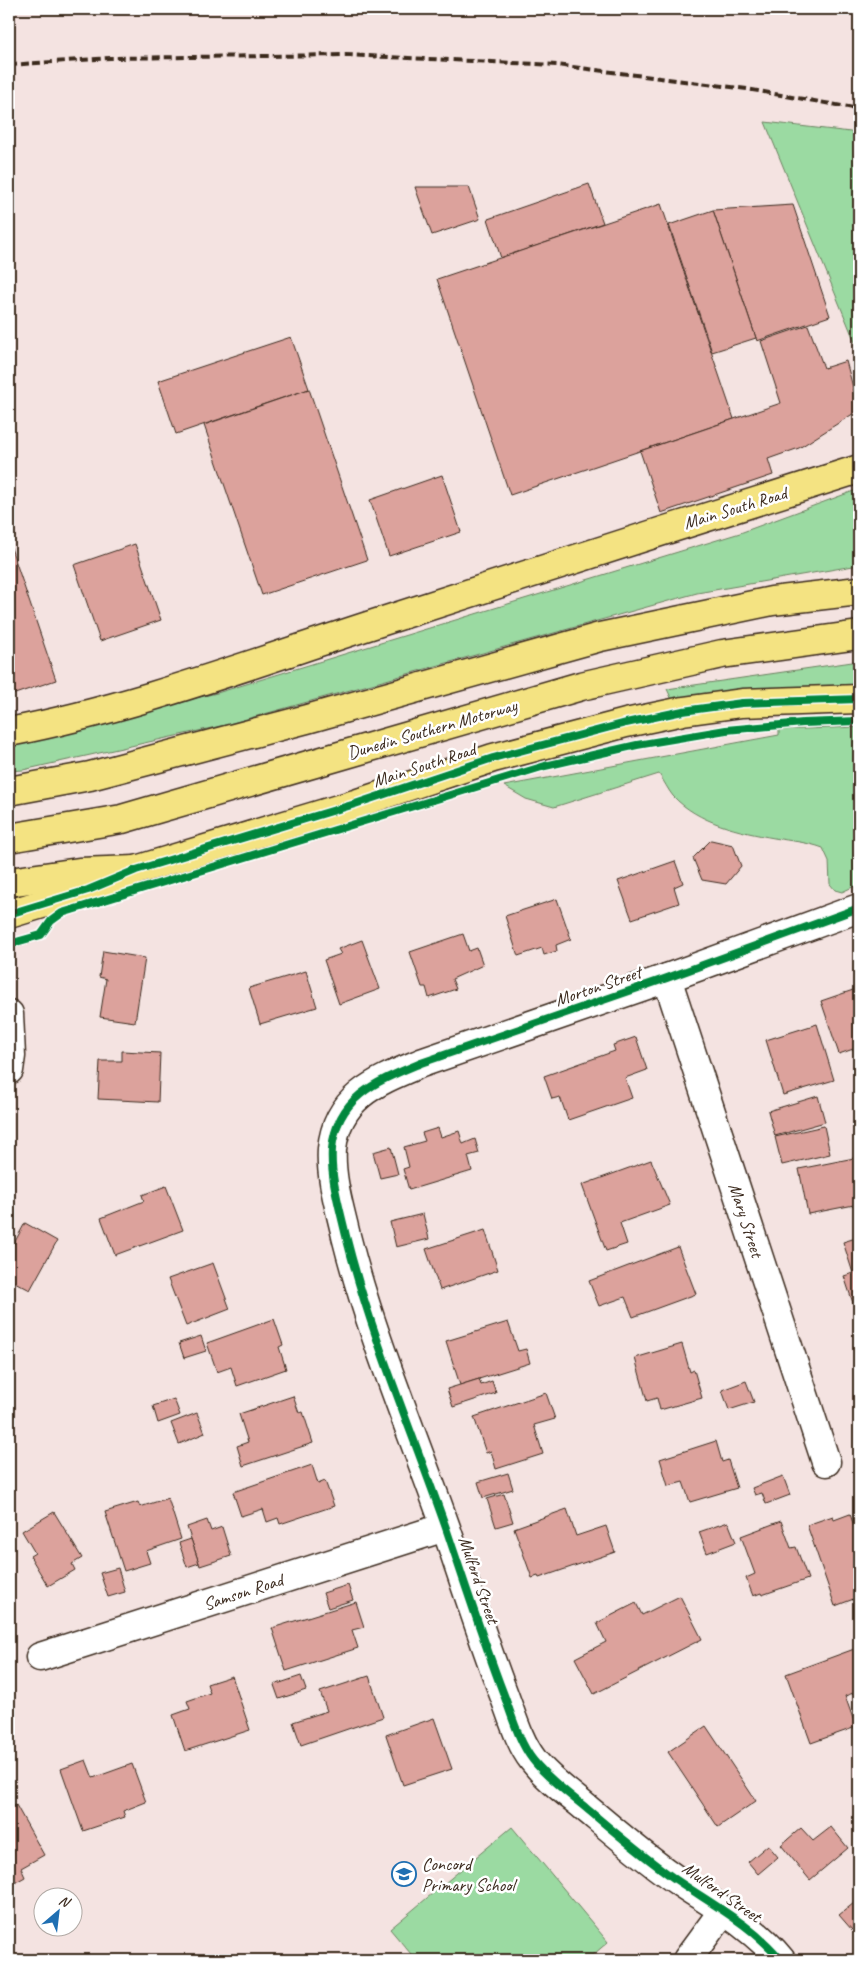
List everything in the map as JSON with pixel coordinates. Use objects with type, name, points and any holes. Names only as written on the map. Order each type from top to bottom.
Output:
[{"type":"main road","name":"Main South Road","points":[[9,732],[61,722],[209,678],[504,581],[859,469]]},
{"type":"main road","points":[[9,790],[90,776],[307,719],[600,637],[772,601],[859,591]]},
{"type":"main road","name":"Dunedin Southern Motorway","points":[[9,838],[122,819],[581,686],[722,654],[859,635]]},
{"type":"main road","name":"Main South Road","points":[[9,914],[88,890],[136,870],[354,804],[493,758],[626,723],[683,711],[742,703],[859,699]]},
{"type":"main road","points":[[9,882],[79,872],[136,870]]},
{"type":"street","name":"Morton Street","points":[[352,1102],[373,1085],[422,1063],[667,978],[859,908]]},
{"type":"street","name":"Mary Street","points":[[667,978],[826,1462]]},
{"type":"street","points":[[9,1014],[11,1056],[9,1070]]},
{"type":"street","name":"Mulford Street","points":[[352,1102],[338,1125],[332,1148],[333,1177],[340,1212],[370,1321],[445,1527],[481,1634],[521,1739],[532,1760],[621,1836],[677,1880],[745,1924],[767,1943],[781,1960]]},
{"type":"street","name":"Samson Road","points":[[40,1657],[445,1527]]},
{"type":"street","points":[[687,1960],[723,1911]]},
{"type":"green space","points":[[765,122],[859,133],[859,352]]},
{"type":"green space","points":[[859,489],[859,565],[697,593],[225,725],[23,770],[9,771],[9,741],[217,693],[740,533]]},
{"type":"green space","points":[[859,661],[859,691],[715,693],[674,704],[667,689]]},
{"type":"green space","points":[[859,727],[859,884],[842,892],[835,890],[830,884],[829,861],[823,848],[747,833],[707,820],[683,805],[673,796],[659,774],[554,807],[526,799],[504,786],[779,735],[779,730]]},
{"type":"green space","points":[[512,1827],[608,1942],[587,1960],[416,1960],[390,1929]]},
{"type":"building","points":[[589,184],[603,223],[501,258],[488,219]]},
{"type":"building","points":[[415,187],[469,187],[480,219],[432,235]]},
{"type":"building","points":[[661,204],[734,419],[510,495],[437,279]]},
{"type":"building","points":[[793,205],[830,316],[757,341],[713,210]]},
{"type":"building","points":[[713,210],[756,338],[712,352],[669,225]]},
{"type":"building","points":[[808,325],[824,368],[846,361],[859,410],[799,448],[768,459],[773,475],[661,513],[640,451],[781,403],[761,341]]},
{"type":"building","points":[[291,337],[309,389],[176,434],[158,381]]},
{"type":"building","points":[[309,389],[367,560],[262,595],[204,425]]},
{"type":"building","points":[[442,475],[461,532],[389,556],[370,500]]},
{"type":"building","points":[[9,542],[56,680],[9,696]]},
{"type":"building","points":[[135,544],[161,620],[100,641],[74,565]]},
{"type":"building","points":[[711,840],[733,845],[741,866],[726,884],[702,880],[693,858]]},
{"type":"building","points":[[675,861],[683,883],[674,887],[679,903],[632,919],[618,881]]},
{"type":"building","points":[[557,899],[571,939],[556,945],[557,951],[544,955],[542,948],[518,956],[505,916]]},
{"type":"building","points":[[463,934],[469,951],[477,948],[483,965],[452,979],[456,989],[429,998],[426,987],[422,987],[410,952]]},
{"type":"building","points":[[362,940],[380,989],[339,1004],[324,960],[341,954],[338,949]]},
{"type":"building","points":[[103,951],[145,958],[135,1022],[100,1017],[106,979],[99,977]]},
{"type":"building","points":[[306,971],[317,1007],[260,1024],[249,988]]},
{"type":"building","points":[[859,988],[859,1047],[839,1054],[821,1001]]},
{"type":"building","points":[[817,1024],[834,1080],[783,1095],[766,1040]]},
{"type":"building","points":[[636,1037],[647,1070],[625,1078],[632,1098],[568,1120],[560,1097],[552,1099],[544,1076],[615,1051],[613,1045]]},
{"type":"building","points":[[122,1051],[160,1053],[158,1102],[98,1099],[100,1061],[122,1061]]},
{"type":"building","points":[[818,1096],[825,1122],[775,1136],[768,1111]]},
{"type":"building","points":[[824,1126],[830,1154],[782,1165],[775,1137]]},
{"type":"building","points":[[438,1128],[441,1137],[459,1131],[463,1144],[475,1139],[479,1153],[468,1156],[472,1171],[409,1190],[403,1169],[409,1167],[404,1147],[425,1141],[422,1133]]},
{"type":"building","points":[[391,1147],[398,1174],[380,1178],[373,1152]]},
{"type":"building","points":[[859,1157],[859,1204],[808,1214],[799,1169]]},
{"type":"building","points":[[651,1160],[670,1205],[620,1223],[627,1244],[606,1251],[582,1185]]},
{"type":"building","points":[[166,1186],[183,1230],[115,1255],[101,1218],[144,1201],[142,1195]]},
{"type":"building","points":[[423,1214],[429,1239],[396,1247],[390,1222]]},
{"type":"building","points":[[25,1223],[57,1241],[30,1290],[9,1279],[9,1246],[12,1247]]},
{"type":"building","points":[[485,1230],[498,1270],[440,1290],[426,1249]]},
{"type":"building","points":[[859,1237],[858,1318],[844,1276],[853,1273],[843,1242]]},
{"type":"building","points":[[678,1247],[696,1294],[633,1317],[625,1297],[599,1306],[589,1281]]},
{"type":"building","points":[[213,1263],[230,1309],[186,1326],[168,1279]]},
{"type":"building","points":[[9,1297],[15,1301],[9,1310]]},
{"type":"building","points":[[274,1319],[283,1345],[279,1347],[286,1369],[237,1386],[231,1367],[217,1372],[207,1343]]},
{"type":"building","points":[[508,1322],[518,1351],[526,1349],[530,1363],[460,1385],[446,1341]]},
{"type":"building","points":[[201,1336],[206,1351],[184,1358],[179,1343]]},
{"type":"building","points":[[682,1344],[690,1372],[694,1370],[702,1398],[660,1410],[657,1398],[647,1401],[635,1358]]},
{"type":"building","points":[[479,1379],[481,1385],[492,1381],[496,1393],[453,1407],[447,1389]]},
{"type":"building","points":[[746,1381],[754,1402],[729,1410],[722,1390]]},
{"type":"building","points":[[546,1393],[555,1419],[534,1425],[543,1454],[496,1469],[491,1451],[486,1453],[474,1417]]},
{"type":"building","points":[[293,1396],[299,1413],[303,1412],[313,1443],[243,1466],[237,1446],[248,1442],[239,1414]]},
{"type":"building","points":[[174,1399],[180,1415],[158,1423],[153,1406]]},
{"type":"building","points":[[197,1413],[205,1433],[179,1444],[171,1423]]},
{"type":"building","points":[[716,1441],[722,1462],[728,1460],[737,1488],[690,1502],[683,1482],[668,1486],[660,1459]]},
{"type":"building","points":[[312,1465],[318,1484],[325,1481],[334,1506],[280,1524],[278,1518],[267,1522],[263,1509],[241,1516],[233,1492]]},
{"type":"building","points":[[508,1473],[513,1489],[483,1498],[478,1482]]},
{"type":"building","points":[[783,1476],[790,1495],[766,1504],[762,1493],[755,1495],[752,1488]]},
{"type":"building","points":[[504,1494],[513,1522],[496,1527],[487,1499]]},
{"type":"building","points":[[168,1498],[181,1539],[146,1551],[150,1563],[124,1571],[105,1512],[138,1502],[140,1507]]},
{"type":"building","points":[[567,1509],[576,1536],[606,1526],[615,1552],[539,1578],[538,1576],[532,1578],[514,1528]]},
{"type":"building","points":[[54,1512],[82,1558],[72,1564],[75,1570],[48,1586],[30,1556],[35,1553],[22,1531]]},
{"type":"building","points":[[850,1514],[859,1541],[859,1597],[835,1606],[807,1525],[833,1516],[834,1520]]},
{"type":"building","points":[[207,1520],[211,1531],[222,1527],[231,1556],[200,1566],[187,1527]]},
{"type":"building","points":[[781,1521],[791,1548],[796,1547],[808,1579],[762,1595],[761,1593],[753,1596],[746,1578],[755,1574],[741,1536]]},
{"type":"building","points":[[728,1522],[736,1542],[707,1553],[699,1532]]},
{"type":"building","points":[[191,1539],[199,1563],[187,1567],[179,1543]]},
{"type":"building","points":[[118,1568],[125,1592],[108,1597],[100,1573]]},
{"type":"building","points":[[348,1585],[353,1600],[328,1608],[323,1593]]},
{"type":"building","points":[[680,1596],[702,1639],[594,1694],[575,1658],[606,1642],[597,1623],[636,1603],[642,1615]]},
{"type":"building","points":[[356,1602],[364,1627],[352,1630],[358,1648],[286,1671],[272,1628]]},
{"type":"building","points":[[857,1648],[859,1655],[859,1691],[845,1696],[856,1727],[811,1743],[786,1674]]},
{"type":"building","points":[[232,1676],[250,1730],[185,1751],[173,1715],[190,1709],[187,1701],[210,1693],[207,1684]]},
{"type":"building","points":[[301,1676],[306,1690],[279,1699],[274,1685]]},
{"type":"building","points":[[369,1676],[383,1717],[301,1745],[293,1722],[327,1711],[320,1692]]},
{"type":"building","points":[[434,1718],[452,1769],[403,1785],[386,1735]]},
{"type":"building","points":[[706,1726],[756,1801],[718,1827],[668,1752]]},
{"type":"building","points":[[86,1760],[93,1778],[132,1764],[146,1802],[123,1811],[125,1817],[83,1831],[61,1769]]},
{"type":"building","points":[[16,1805],[44,1855],[21,1868],[25,1877],[9,1886],[9,1809]]},
{"type":"building","points":[[831,1827],[848,1848],[810,1880],[781,1845],[801,1828],[813,1841]]},
{"type":"building","points":[[768,1845],[778,1857],[758,1874],[748,1862]]},
{"type":"building","points":[[859,1899],[859,1924],[852,1930],[839,1915]]},
{"type":"railway","points":[[9,65],[110,58],[345,55],[557,65],[747,89],[859,109]]},
{"type":"cycle path","points":[[9,914],[88,890],[136,870],[355,804],[493,758],[626,723],[683,711],[742,703],[859,699]]},
{"type":"cycle path","points":[[9,944],[41,935],[51,921],[62,913],[545,766],[637,745],[726,730],[803,723],[859,721]]},
{"type":"cycle path","points":[[781,1960],[747,1927],[657,1866],[558,1786],[528,1753],[516,1729],[367,1310],[338,1204],[332,1171],[332,1149],[335,1131],[351,1103],[375,1084],[390,1077],[421,1063],[667,978],[859,908]]},
{"type":"place","name":"Concord Primary School","points":[[404,1874]]}]
